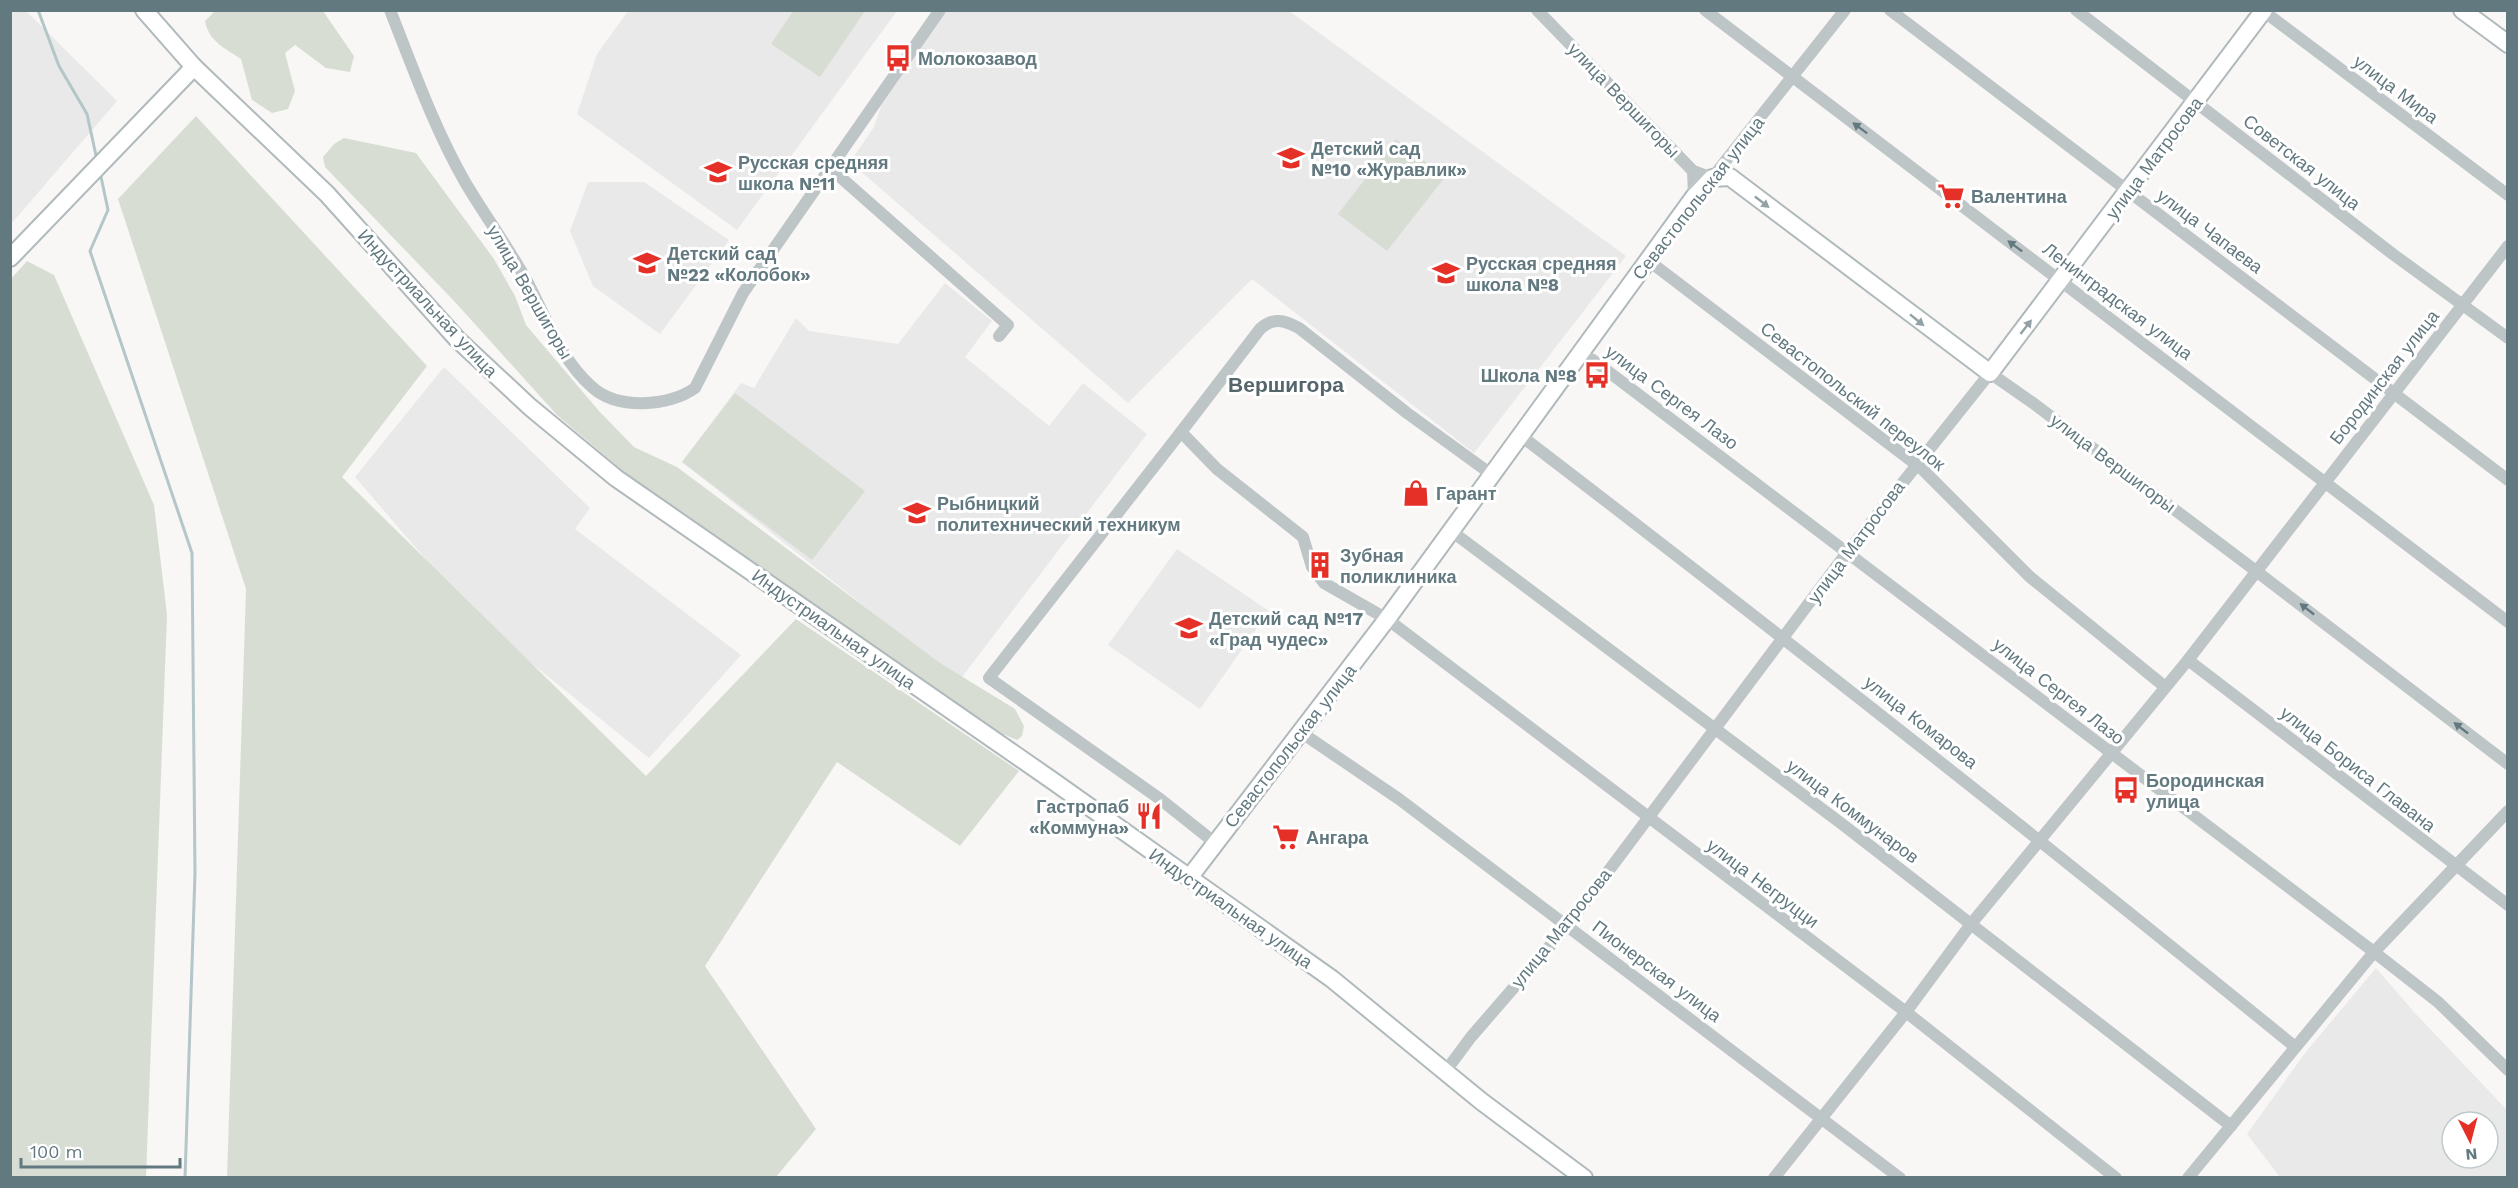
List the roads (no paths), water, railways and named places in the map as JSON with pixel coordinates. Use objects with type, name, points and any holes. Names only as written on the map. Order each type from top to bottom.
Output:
[{"type":"street","name":"улица Вершигоры","points":[[390,10],[436,125],[465,182],[527,282],[558,344],[584,379],[606,397],[624,402],[684,397],[695,388],[743,293],[940,10]]},
{"type":"street","name":"улица Вершигоры","points":[[1536,10],[1693,171],[1695,197]]},
{"type":"street","name":"Ленинградская улица","points":[[1705,10],[2508,622]]},
{"type":"street","name":"Севастопольская улица","points":[[1189,878],[1214,842],[1302,733],[1387,620],[1450,530],[1695,197],[1845,10]]},
{"type":"street","name":"улица Чапаева","points":[[1890,10],[2508,480]]},
{"type":"street","name":"Советская улица","points":[[2076,10],[2394,255],[2508,338]]},
{"type":"street","points":[[2462,10],[2508,44]]},
{"type":"street","name":"Индустриальная улица","points":[[146,11],[194,67],[327,194],[457,339],[530,407],[607,470],[1332,979],[1445,1072],[1584,1178]]},
{"type":"street","name":"улица Матросова","points":[[1445,1072],[1471,1037],[1568,925],[1848,551],[2062,281],[2263,11]]},
{"type":"street","name":"улица Мира","points":[[2263,11],[2508,195]]},
{"type":"street","points":[[10,258],[194,67]]},
{"type":"street","points":[[830,168],[1008,325],[999,336]]},
{"type":"street","points":[[1693,171],[1712,177]]},
{"type":"street","name":"улица Вершигоры","points":[[1712,177],[1730,177],[1990,374],[2033,403],[2256,570],[2508,764]]},
{"type":"street","name":"Бородинская улица","points":[[1774,1178],[1819,1117],[1906,1012],[1971,924],[2164,686],[2188,660],[2508,246]]},
{"type":"street","name":"Севастопольский переулок","points":[[1649,261],[1915,464],[2030,577],[2164,686]]},
{"type":"street","points":[[1214,842],[1160,799],[988,678],[1260,329],[1268,322],[1279,320],[1299,328],[1407,413],[1491,474]]},
{"type":"street","name":"улица Сергея Лазо","points":[[1579,354],[1593,360],[1848,551],[2111,754],[2439,1002],[2508,1070]]},
{"type":"street","name":"улица Негруцци","points":[[1181,432],[1217,469],[1303,537],[1312,567],[1324,583],[1387,620],[1647,819],[1906,1012],[2116,1178]]},
{"type":"street","name":"улица Комарова","points":[[1520,435],[1785,638],[2040,838],[2294,1046]]},
{"type":"street","name":"улица Коммунаров","points":[[1450,530],[1715,728],[2231,1126]]},
{"type":"street","name":"улица Бориса Главана","points":[[2188,660],[2456,868],[2508,905]]},
{"type":"street","name":"Пионерская улица","points":[[1302,733],[1399,799],[1900,1178]]},
{"type":"street","points":[[2188,1178],[2294,1046],[2374,952],[2508,811]]},
{"type":"waterway","points":[[38,10],[59,66],[87,114],[97,160]]},
{"type":"waterway","points":[[100,172],[108,210],[90,251],[192,553],[195,873],[185,1178]]},
{"type":"place","name":"Молокозавод","points":[[898,58]]},
{"type":"place","name":"Детский сад №10 «Журавлик»","points":[[1291,158]]},
{"type":"place","name":"Русская средняя школа №11","points":[[718,172]]},
{"type":"place","name":"Валентина","points":[[1951,196]]},
{"type":"place","name":"Детский сад №22 «Колобок»","points":[[647,263]]},
{"type":"place","name":"Русская средняя школа №8","points":[[1446,273]]},
{"type":"place","name":"Школа №8","points":[[1597,375]]},
{"type":"place","name":"Гарант","points":[[1416,493]]},
{"type":"place","name":"Рыбницкий политехнический техникум","points":[[917,513]]},
{"type":"place","name":"Зубная поликлиника","points":[[1320,565]]},
{"type":"place","name":"Детский сад №17 «Град чудес»","points":[[1189,628]]},
{"type":"place","name":"Бородинская улица","points":[[2126,790]]},
{"type":"place","name":"Гастропаб «Коммуна»","points":[[1149,816]]},
{"type":"place","name":"Ангара","points":[[1286,837]]},
{"type":"district","name":"Вершигора","points":[[1286,384]]}]
